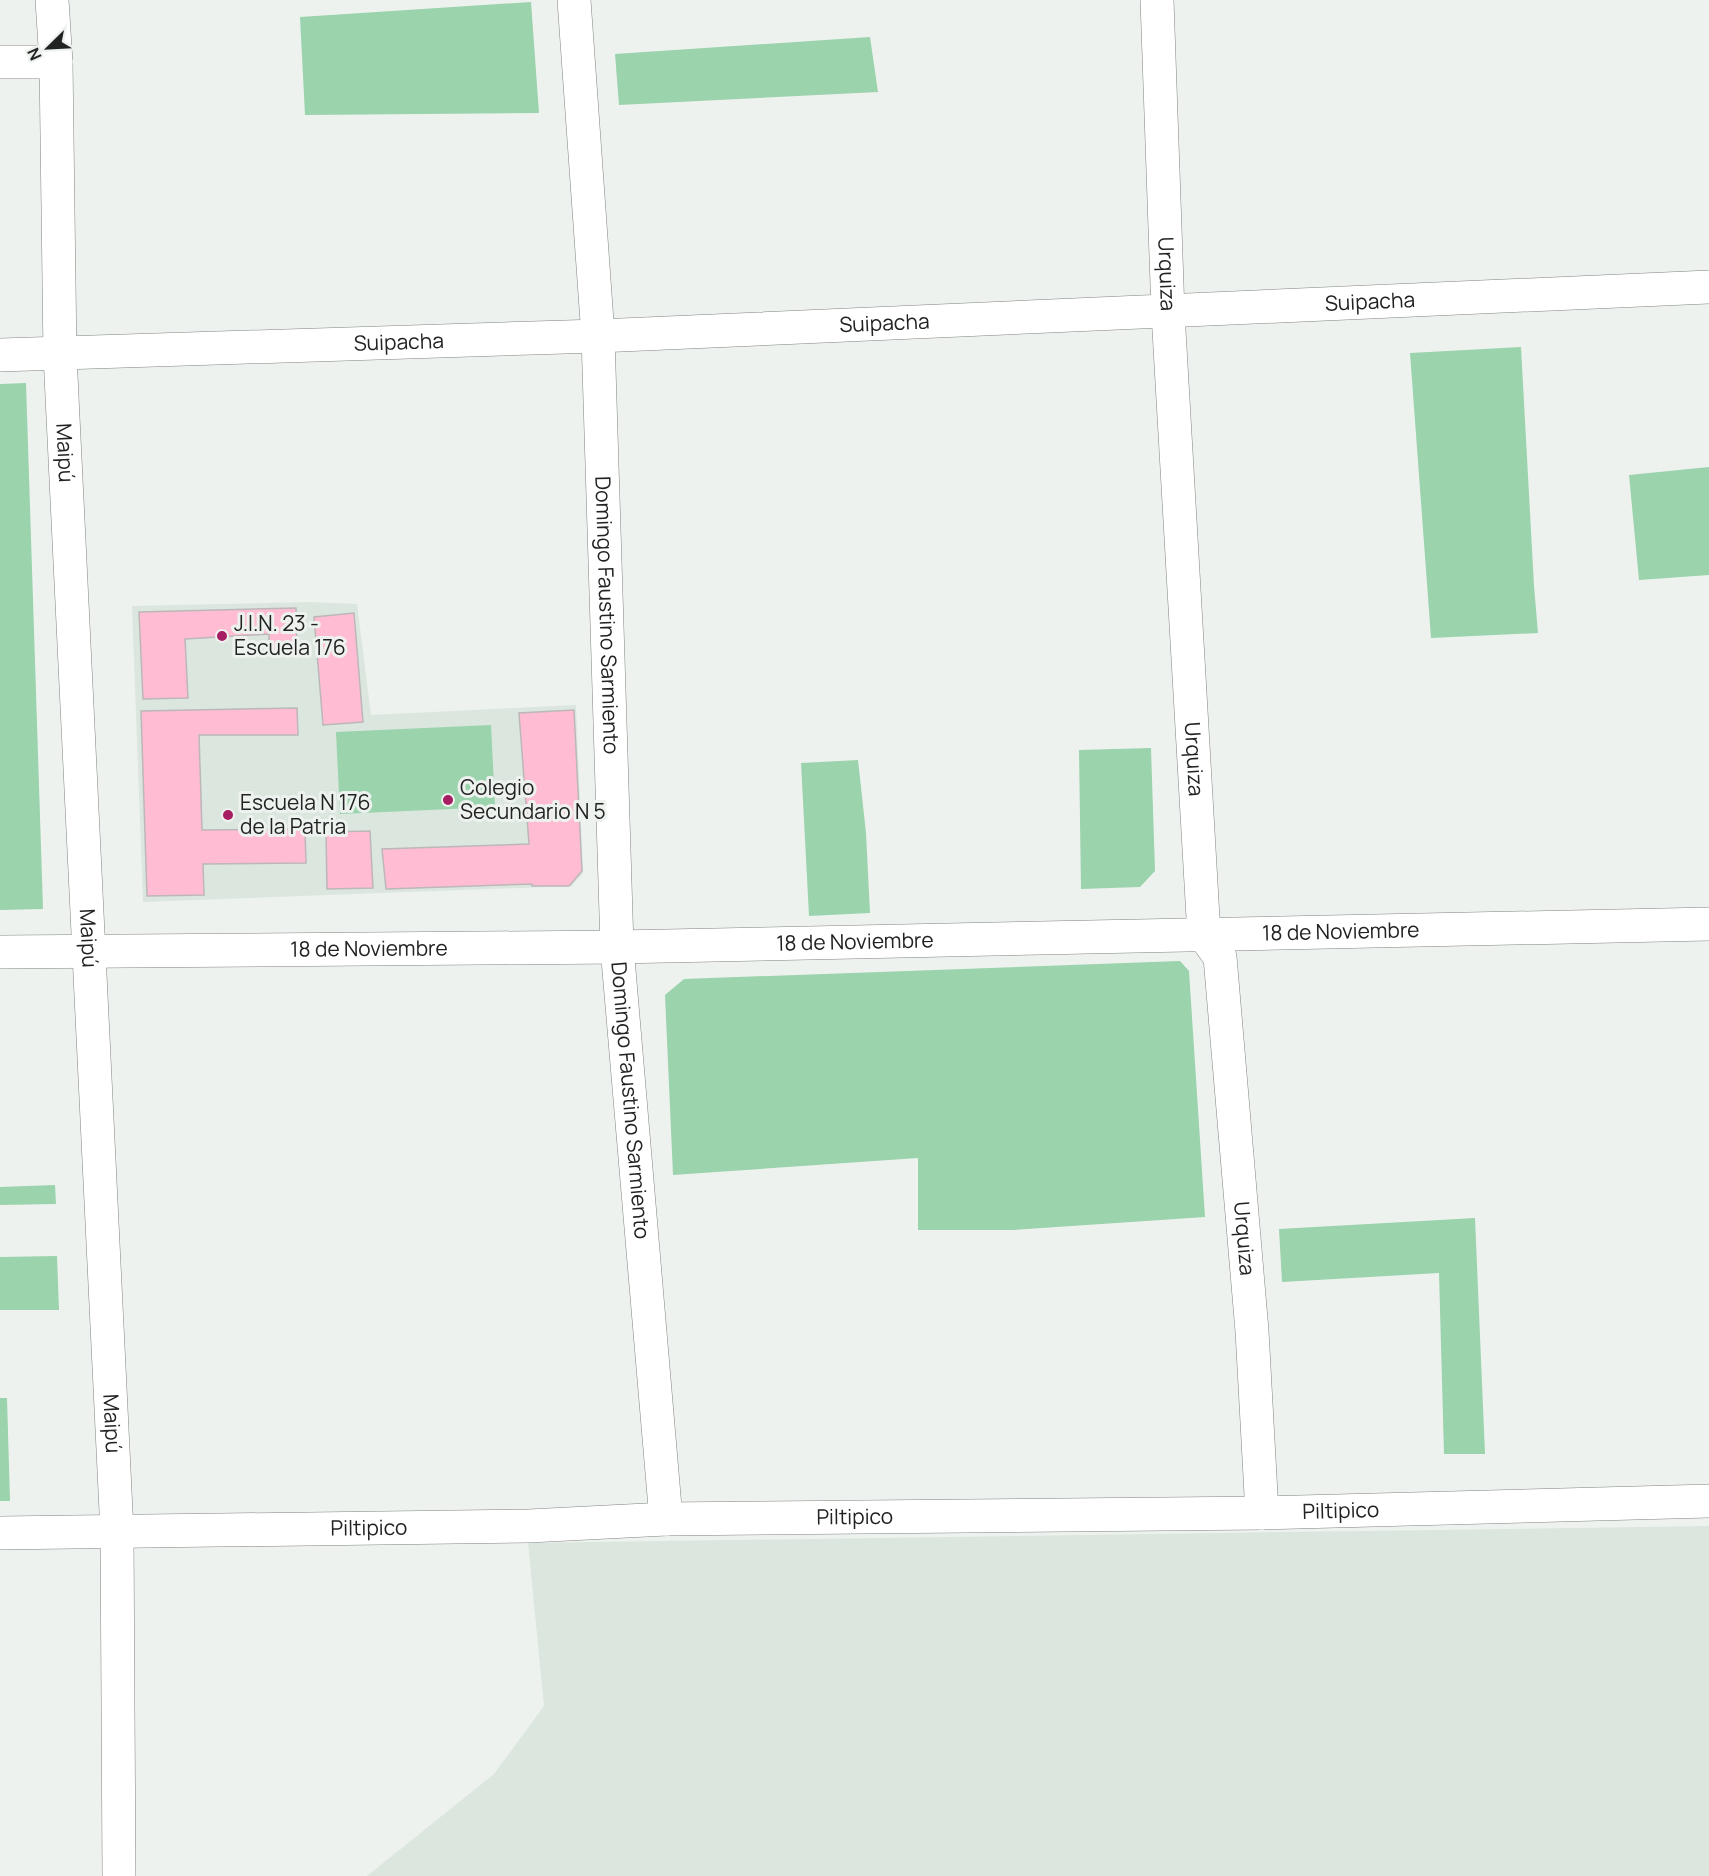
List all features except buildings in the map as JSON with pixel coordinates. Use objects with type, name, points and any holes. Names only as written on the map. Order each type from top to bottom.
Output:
[{"type":"street","name":"Maipú","points":[[52,0],[56,62],[60,354],[117,1532],[119,1876]]},
{"type":"street","name":"Domingo Faustino Sarmiento","points":[[574,0],[598,336],[617,947],[666,1519]]},
{"type":"street","name":"Urquiza","points":[[1157,0],[1168,313],[1204,935],[1220,957],[1251,1331],[1262,1513]]},
{"type":"street","points":[[0,62],[56,62]]},
{"type":"street","name":"Suipacha","points":[[0,355],[598,336],[1168,313],[1709,287]]},
{"type":"street","name":"18 de Noviembre","points":[[0,952],[617,947],[1709,924]]},
{"type":"street","name":"Piltipico","points":[[0,1533],[529,1526],[666,1519],[1262,1513],[1709,1501]]},
{"type":"shaded area","points":[[309,602],[357,604],[371,715],[576,705],[583,873],[572,886],[143,902],[132,606]]},
{"type":"shaded area","points":[[1709,1526],[1709,1876],[367,1876],[494,1774],[544,1706],[528,1543]]},
{"type":"green space","points":[[531,2],[539,113],[305,115],[300,17]]},
{"type":"green space","points":[[870,37],[878,92],[619,105],[615,54]]},
{"type":"green space","points":[[1521,347],[1538,633],[1431,638],[1410,353]]},
{"type":"green space","points":[[26,383],[43,909],[0,910],[0,384]]},
{"type":"green space","points":[[1709,467],[1709,575],[1639,580],[1629,475]]},
{"type":"green space","points":[[491,725],[495,807],[340,814],[336,732]]},
{"type":"green space","points":[[1151,748],[1155,871],[1140,887],[1081,889],[1079,750]]},
{"type":"green space","points":[[858,760],[866,833],[870,913],[809,916],[801,763]]},
{"type":"green space","points":[[1180,961],[1189,971],[1205,1217],[1014,1230],[918,1230],[918,1158],[673,1175],[665,995],[684,979]]},
{"type":"green space","points":[[55,1185],[56,1204],[0,1205],[0,1187]]},
{"type":"green space","points":[[1475,1218],[1485,1454],[1444,1454],[1439,1273],[1282,1282],[1279,1229]]},
{"type":"green space","points":[[57,1256],[59,1310],[0,1310],[0,1257]]},
{"type":"green space","points":[[0,1398],[7,1398],[10,1501],[0,1501]]},
{"type":"place","name":"J.I.N. 23 - Escuela 176","points":[[222,636]]},
{"type":"place","name":"Colegio Secundario N 5","points":[[448,800]]},
{"type":"place","name":"Escuela N 176 de la Patria","points":[[228,815]]}]
